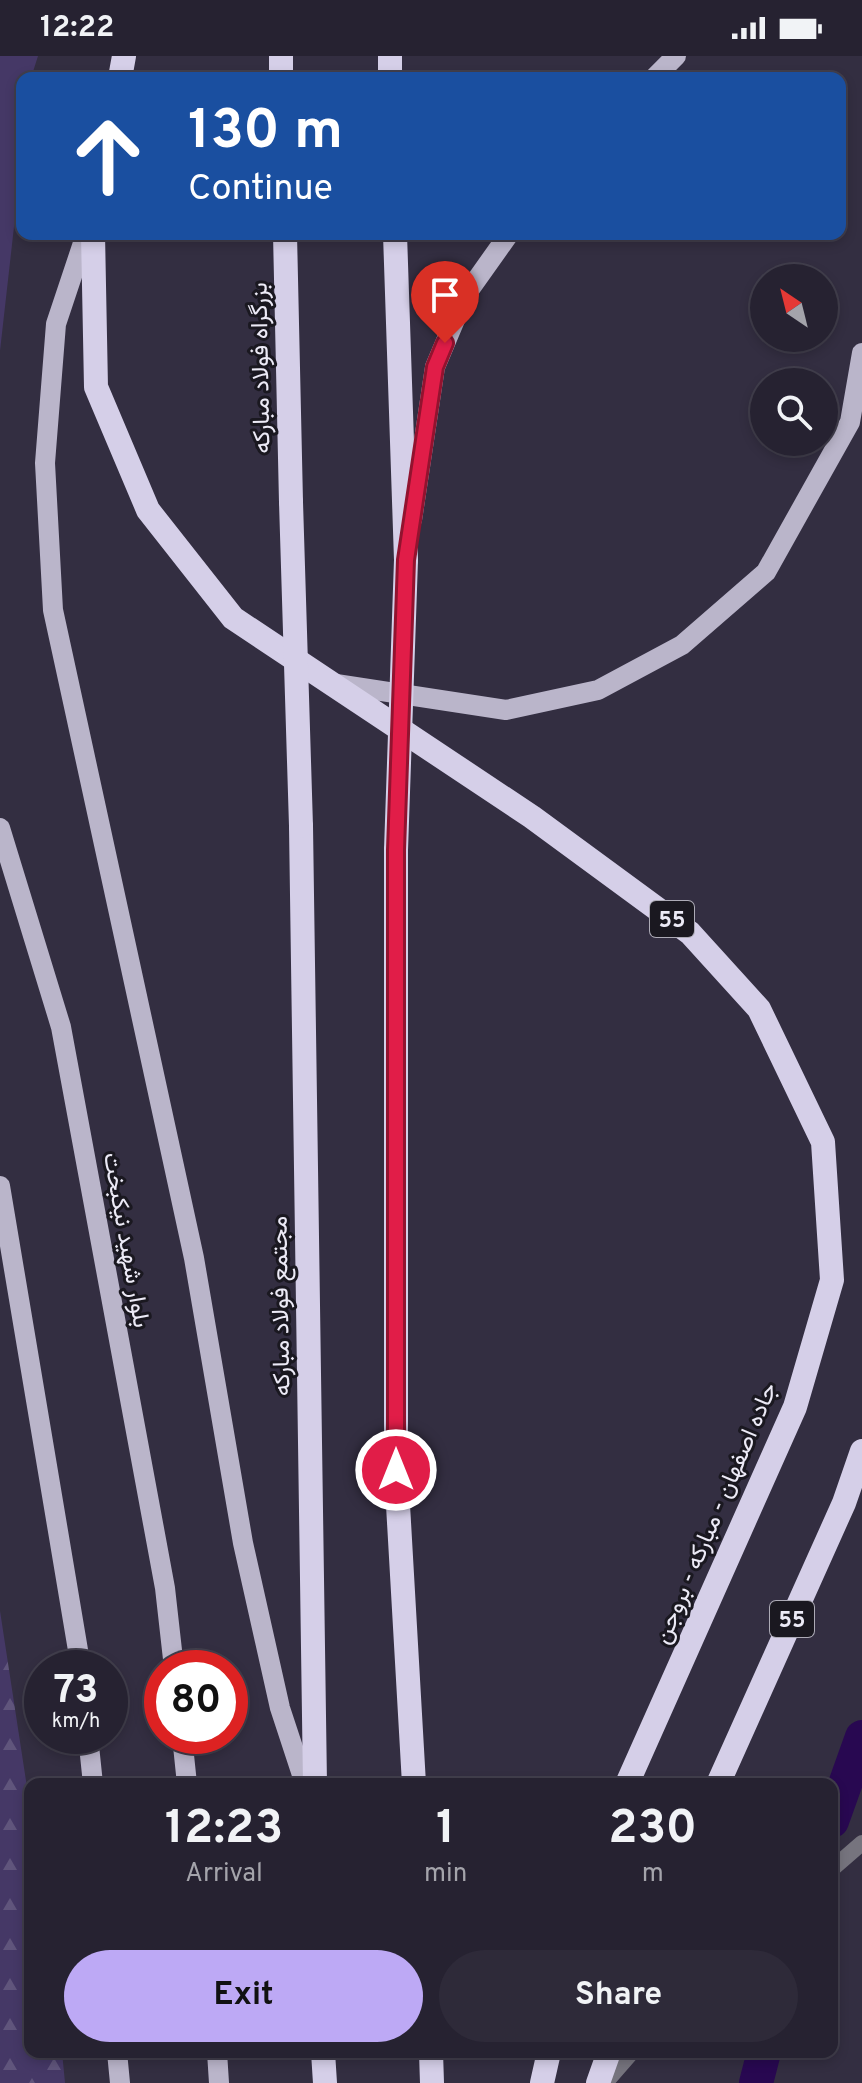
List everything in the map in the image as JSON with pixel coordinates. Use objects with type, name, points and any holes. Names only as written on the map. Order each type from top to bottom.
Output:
[{"type":"highway","name":"جاده اصفهان - مبارکه - بروجن","points":[[93,240],[96,387],[148,510],[233,618],[532,817],[690,933],[759,1009],[823,1142],[832,1280],[795,1407],[630,1778]]},
{"type":"highway","name":"بزرگراه فولاد مبارکه","points":[[285,240],[301,826]]},
{"type":"highway","points":[[395,240],[406,560],[396,850],[396,1470],[414,1778]]},
{"type":"highway","name":"مجتمع فولاد مبارکه","points":[[301,826],[315,1778]]},
{"type":"highway","name":"55","points":[[721,1778],[844,1503],[862,1451]]},
{"type":"highway","points":[[323,2058],[325,2083]]},
{"type":"highway","points":[[431,2058],[432,2083]]},
{"type":"highway","points":[[542,2083],[548,2058]]},
{"type":"highway","points":[[598,2083],[607,2058]]},
{"type":"main road","points":[[660,72],[676,56]]},
{"type":"main road","points":[[84,240],[56,324],[45,463],[53,610],[194,1258],[243,1543],[280,1708],[303,1778]]},
{"type":"main road","points":[[406,560],[435,367],[465,296],[505,240]]},
{"type":"main road","points":[[332,684],[506,710],[598,690],[682,645],[766,572],[850,422],[862,353]]},
{"type":"main road","name":"بلوار شهید نیکبخت","points":[[1,835],[61,1027],[165,1588],[172,1650]]},
{"type":"main road","points":[[0,1186],[78,1650]]},
{"type":"main road","points":[[90,1754],[92,1778]]},
{"type":"main road","points":[[184,1754],[186,1778]]},
{"type":"main road","points":[[118,2058],[120,2083]]},
{"type":"main road","points":[[217,2058],[219,2083]]},
{"type":"lane","points":[[838,1864],[862,1843]]},
{"type":"lane","points":[[605,2083],[627,2058]]},
{"type":"green space","points":[[0,56],[38,56],[33,72],[16,72],[16,209],[0,351]]},
{"type":"green space","points":[[0,1611],[26,1778],[24,2058],[63,2058],[65,2083],[0,2083]]},
{"type":"waterway","points":[[838,1804],[862,1737]]},
{"type":"waterway","points":[[756,2083],[762,2058]]},
{"type":"route","points":[[396,1470],[396,850],[406,560],[435,367],[445,343]]}]
